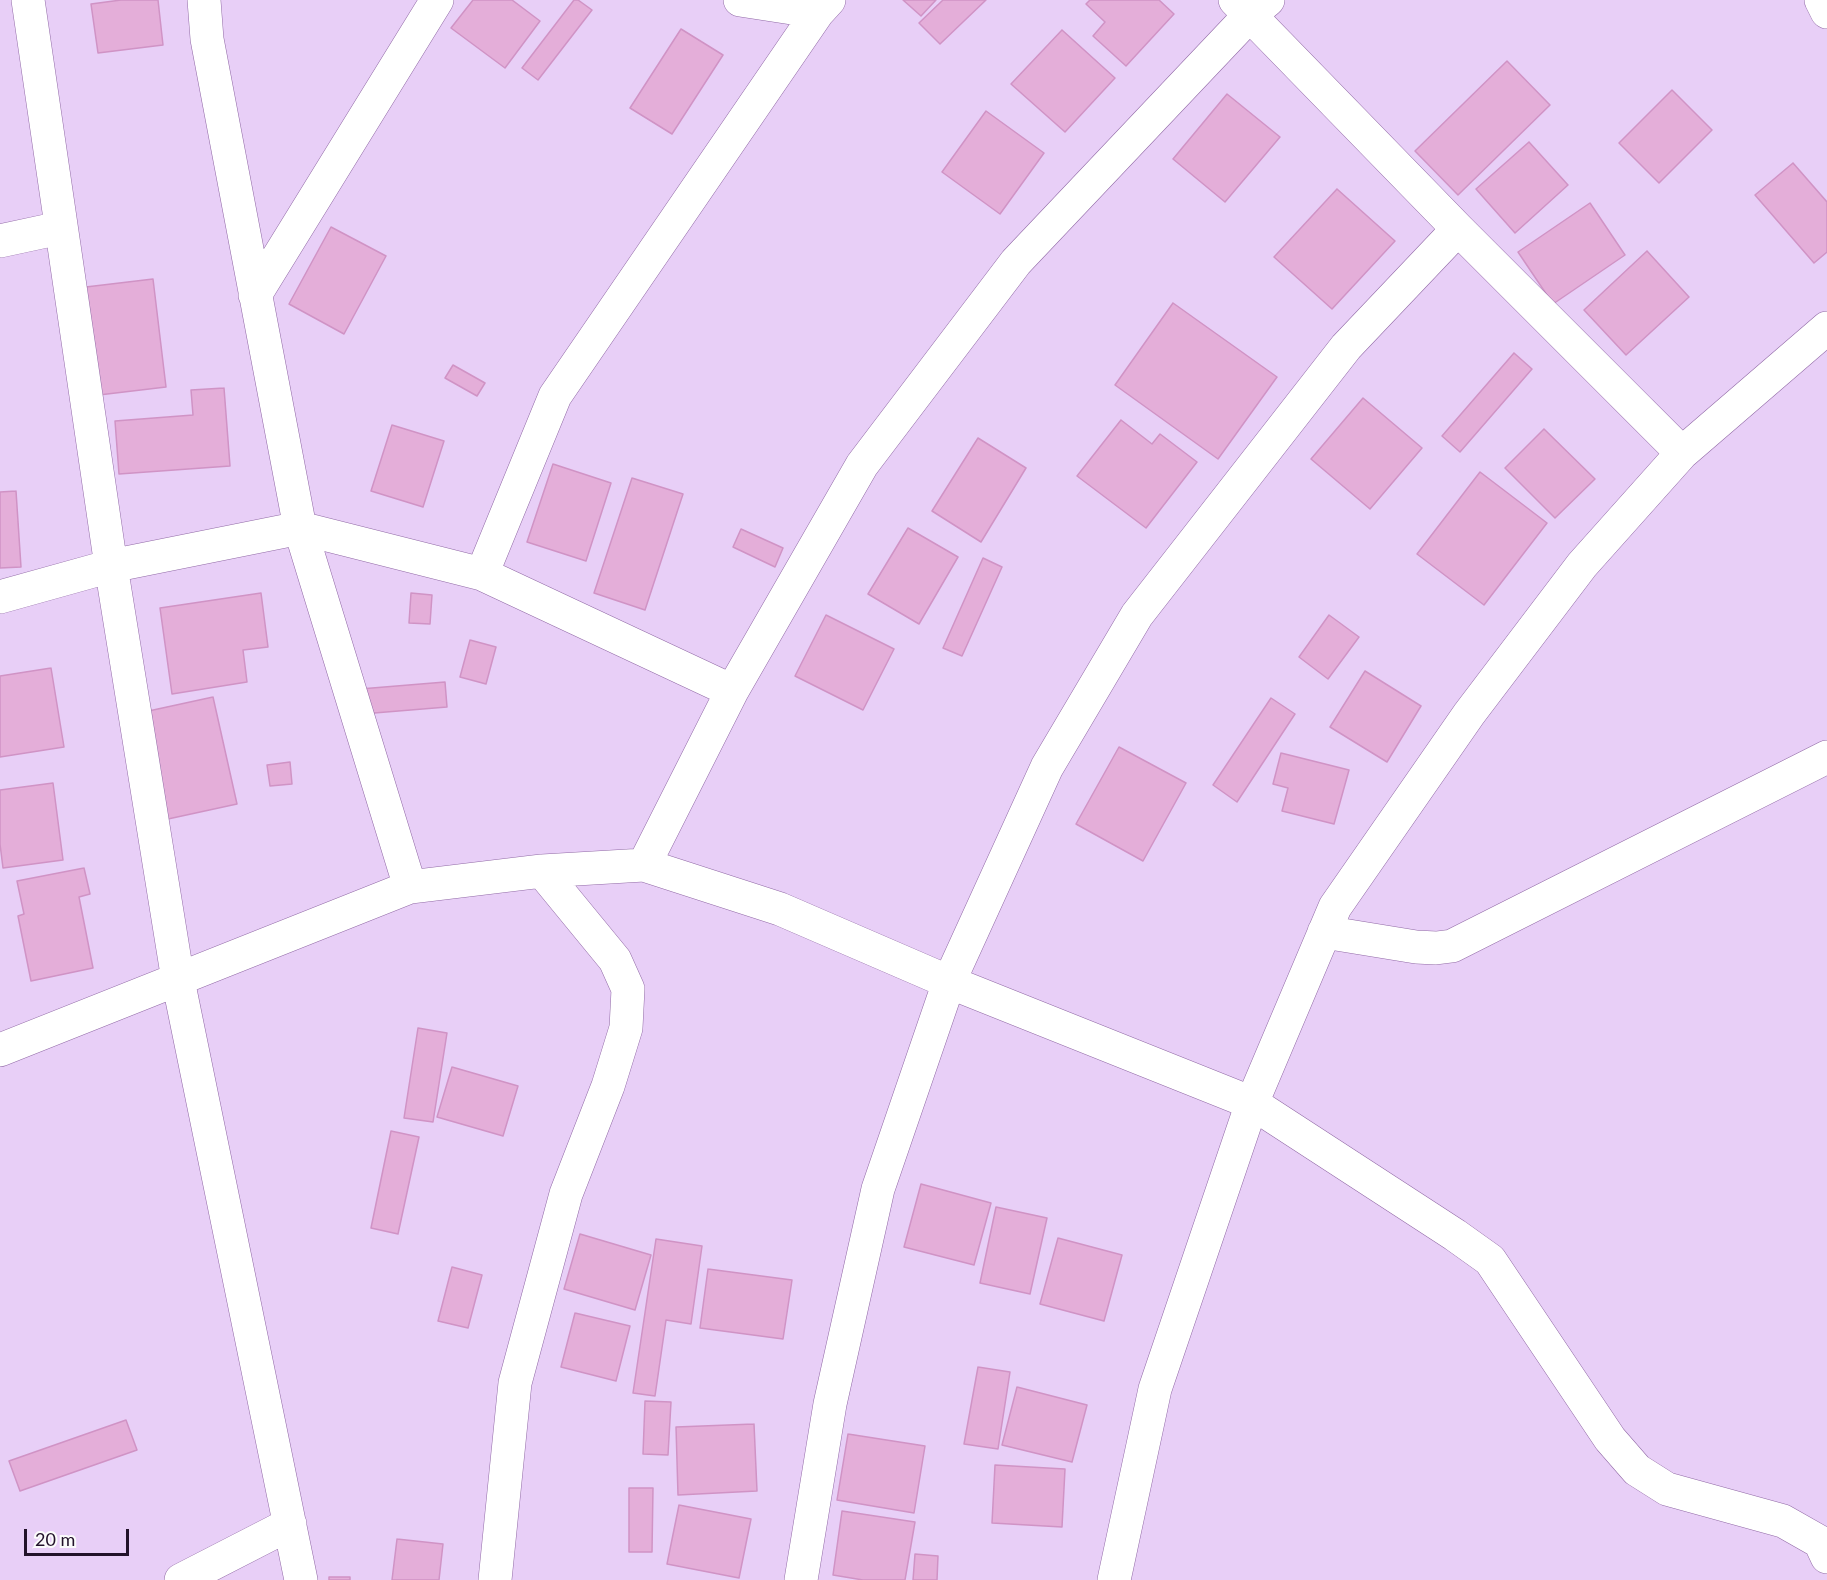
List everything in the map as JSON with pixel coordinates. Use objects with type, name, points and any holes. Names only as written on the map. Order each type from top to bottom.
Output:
[{"type":"street","points":[[28,0],[111,566],[178,980],[301,1580]]},
{"type":"street","points":[[204,0],[207,39],[300,528],[410,887]]},
{"type":"street","points":[[255,296],[436,0]]},
{"type":"street","points":[[740,0],[824,6]]},
{"type":"street","points":[[1821,0],[1827,12]]},
{"type":"street","points":[[644,865],[732,691],[862,465],[1009,271],[1251,5],[1458,229],[1682,453]]},
{"type":"street","points":[[482,574],[555,396],[824,6]]},
{"type":"street","points":[[0,241],[60,228]]},
{"type":"street","points":[[801,1580],[830,1404],[878,1189],[949,982],[1047,767],[1137,615],[1346,347],[1458,229]]},
{"type":"street","points":[[1114,1580],[1155,1389],[1252,1103],[1335,907],[1469,714],[1582,566],[1682,453],[1827,328]]},
{"type":"street","points":[[0,597],[111,566],[300,528],[482,574],[732,691]]},
{"type":"street","points":[[1324,932],[1416,946],[1436,948],[1452,946],[1827,757]]},
{"type":"street","points":[[0,1050],[410,887],[542,871],[644,865],[780,909],[949,982],[1252,1103],[1455,1234],[1490,1260],[1610,1439],[1637,1470],[1667,1489],[1783,1521],[1820,1542],[1827,1557]]},
{"type":"street","points":[[495,1580],[515,1383],[566,1194],[608,1086],[626,1028],[628,989],[615,960],[542,871]]},
{"type":"street","points":[[181,1580],[290,1524]]},
{"type":"building","points":[[121,0],[158,0],[163,45],[98,53],[91,4]]},
{"type":"building","points":[[473,0],[512,0],[540,21],[505,68],[451,28]]},
{"type":"building","points":[[574,0],[578,0],[592,10],[538,80],[522,68]]},
{"type":"building","points":[[903,0],[936,0],[921,16]]},
{"type":"building","points":[[943,0],[986,0],[940,44],[919,23]]},
{"type":"building","points":[[1090,0],[1159,0],[1174,14],[1126,66],[1093,36],[1105,22],[1086,4]]},
{"type":"building","points":[[681,29],[723,55],[672,134],[630,108]]},
{"type":"building","points":[[1062,30],[1115,78],[1065,132],[1011,84]]},
{"type":"building","points":[[1507,61],[1550,105],[1458,195],[1415,151]]},
{"type":"building","points":[[1672,90],[1712,130],[1659,183],[1619,143]]},
{"type":"building","points":[[1227,94],[1280,137],[1225,202],[1173,159]]},
{"type":"building","points":[[986,111],[1044,153],[1000,214],[942,172]]},
{"type":"building","points":[[1529,142],[1568,185],[1515,233],[1476,189]]},
{"type":"building","points":[[1793,163],[1827,202],[1827,252],[1814,263],[1755,195]]},
{"type":"building","points":[[1337,189],[1395,241],[1332,309],[1274,257]]},
{"type":"building","points":[[1590,203],[1625,255],[1553,304],[1518,252]]},
{"type":"building","points":[[331,227],[386,256],[344,334],[289,304]]},
{"type":"building","points":[[1647,251],[1689,297],[1626,355],[1584,310]]},
{"type":"building","points":[[153,279],[166,387],[82,397],[69,289]]},
{"type":"building","points":[[1173,303],[1277,377],[1218,459],[1115,385]]},
{"type":"building","points":[[1514,353],[1532,369],[1460,452],[1442,436]]},
{"type":"building","points":[[453,365],[485,383],[477,396],[445,378]]},
{"type":"building","points":[[224,388],[230,466],[119,474],[115,421],[193,415],[191,390]]},
{"type":"building","points":[[1363,398],[1422,448],[1370,509],[1311,459]]},
{"type":"building","points":[[1121,420],[1152,444],[1160,434],[1197,462],[1146,528],[1077,476]]},
{"type":"building","points":[[392,425],[444,441],[423,507],[371,491]]},
{"type":"building","points":[[1544,429],[1595,479],[1555,518],[1505,468]]},
{"type":"building","points":[[978,438],[1026,468],[981,542],[932,511]]},
{"type":"building","points":[[553,464],[611,483],[586,561],[527,542]]},
{"type":"building","points":[[1480,472],[1547,523],[1484,605],[1417,554]]},
{"type":"building","points":[[632,478],[683,494],[645,610],[594,593]]},
{"type":"building","points":[[16,491],[21,567],[0,568],[0,492]]},
{"type":"building","points":[[908,528],[958,557],[919,624],[868,594]]},
{"type":"building","points":[[741,529],[783,548],[775,567],[733,547]]},
{"type":"building","points":[[983,558],[1002,567],[962,656],[943,648]]},
{"type":"building","points":[[261,593],[268,647],[243,650],[247,682],[172,694],[160,608]]},
{"type":"building","points":[[411,593],[432,595],[430,624],[409,623]]},
{"type":"building","points":[[826,615],[894,649],[863,710],[795,676]]},
{"type":"building","points":[[1329,615],[1359,637],[1328,679],[1299,657]]},
{"type":"building","points":[[470,640],[496,647],[486,684],[460,677]]},
{"type":"building","points":[[51,668],[64,747],[0,757],[0,676]]},
{"type":"building","points":[[1365,671],[1421,706],[1387,762],[1330,727]]},
{"type":"building","points":[[445,682],[447,707],[362,714],[360,689]]},
{"type":"building","points":[[213,697],[237,804],[168,819],[144,712]]},
{"type":"building","points":[[1271,698],[1295,714],[1237,802],[1213,785]]},
{"type":"building","points":[[1119,747],[1186,783],[1143,861],[1076,824]]},
{"type":"building","points":[[1281,753],[1349,770],[1334,824],[1282,811],[1288,788],[1273,784]]},
{"type":"building","points":[[290,762],[292,784],[270,786],[267,765]]},
{"type":"building","points":[[53,783],[63,860],[3,868],[0,844],[0,790]]},
{"type":"building","points":[[84,868],[90,894],[79,897],[93,968],[31,981],[18,916],[24,914],[17,881]]},
{"type":"building","points":[[418,1028],[447,1033],[433,1122],[404,1118]]},
{"type":"building","points":[[452,1067],[518,1086],[503,1136],[437,1117]]},
{"type":"building","points":[[391,1131],[419,1137],[398,1234],[371,1228]]},
{"type":"building","points":[[921,1184],[991,1203],[974,1265],[904,1247]]},
{"type":"building","points":[[996,1207],[1047,1218],[1030,1294],[980,1283]]},
{"type":"building","points":[[580,1234],[651,1255],[635,1310],[564,1289]]},
{"type":"building","points":[[1058,1238],[1122,1255],[1104,1321],[1040,1304]]},
{"type":"building","points":[[656,1239],[702,1246],[691,1324],[666,1320],[655,1396],[633,1393]]},
{"type":"building","points":[[452,1267],[482,1275],[468,1328],[438,1321]]},
{"type":"building","points":[[708,1269],[792,1280],[783,1339],[700,1328]]},
{"type":"building","points":[[575,1313],[630,1326],[616,1381],[561,1367]]},
{"type":"building","points":[[978,1367],[1010,1372],[998,1449],[964,1444]]},
{"type":"building","points":[[1017,1387],[1087,1405],[1072,1462],[1002,1445]]},
{"type":"building","points":[[645,1401],[671,1402],[668,1455],[643,1454]]},
{"type":"building","points":[[126,1420],[137,1450],[20,1491],[9,1461]]},
{"type":"building","points":[[754,1424],[757,1491],[678,1495],[676,1427]]},
{"type":"building","points":[[848,1434],[925,1446],[914,1513],[837,1500]]},
{"type":"building","points":[[995,1465],[1065,1469],[1062,1527],[992,1523]]},
{"type":"building","points":[[629,1488],[653,1488],[652,1552],[629,1552]]},
{"type":"building","points":[[679,1505],[751,1519],[739,1578],[667,1564]]},
{"type":"building","points":[[842,1511],[915,1522],[905,1580],[863,1580],[833,1575]]},
{"type":"building","points":[[397,1539],[443,1544],[439,1580],[392,1580]]},
{"type":"building","points":[[915,1554],[938,1556],[937,1580],[913,1580]]},
{"type":"building","points":[[329,1577],[350,1577],[350,1580],[329,1580]]}]
